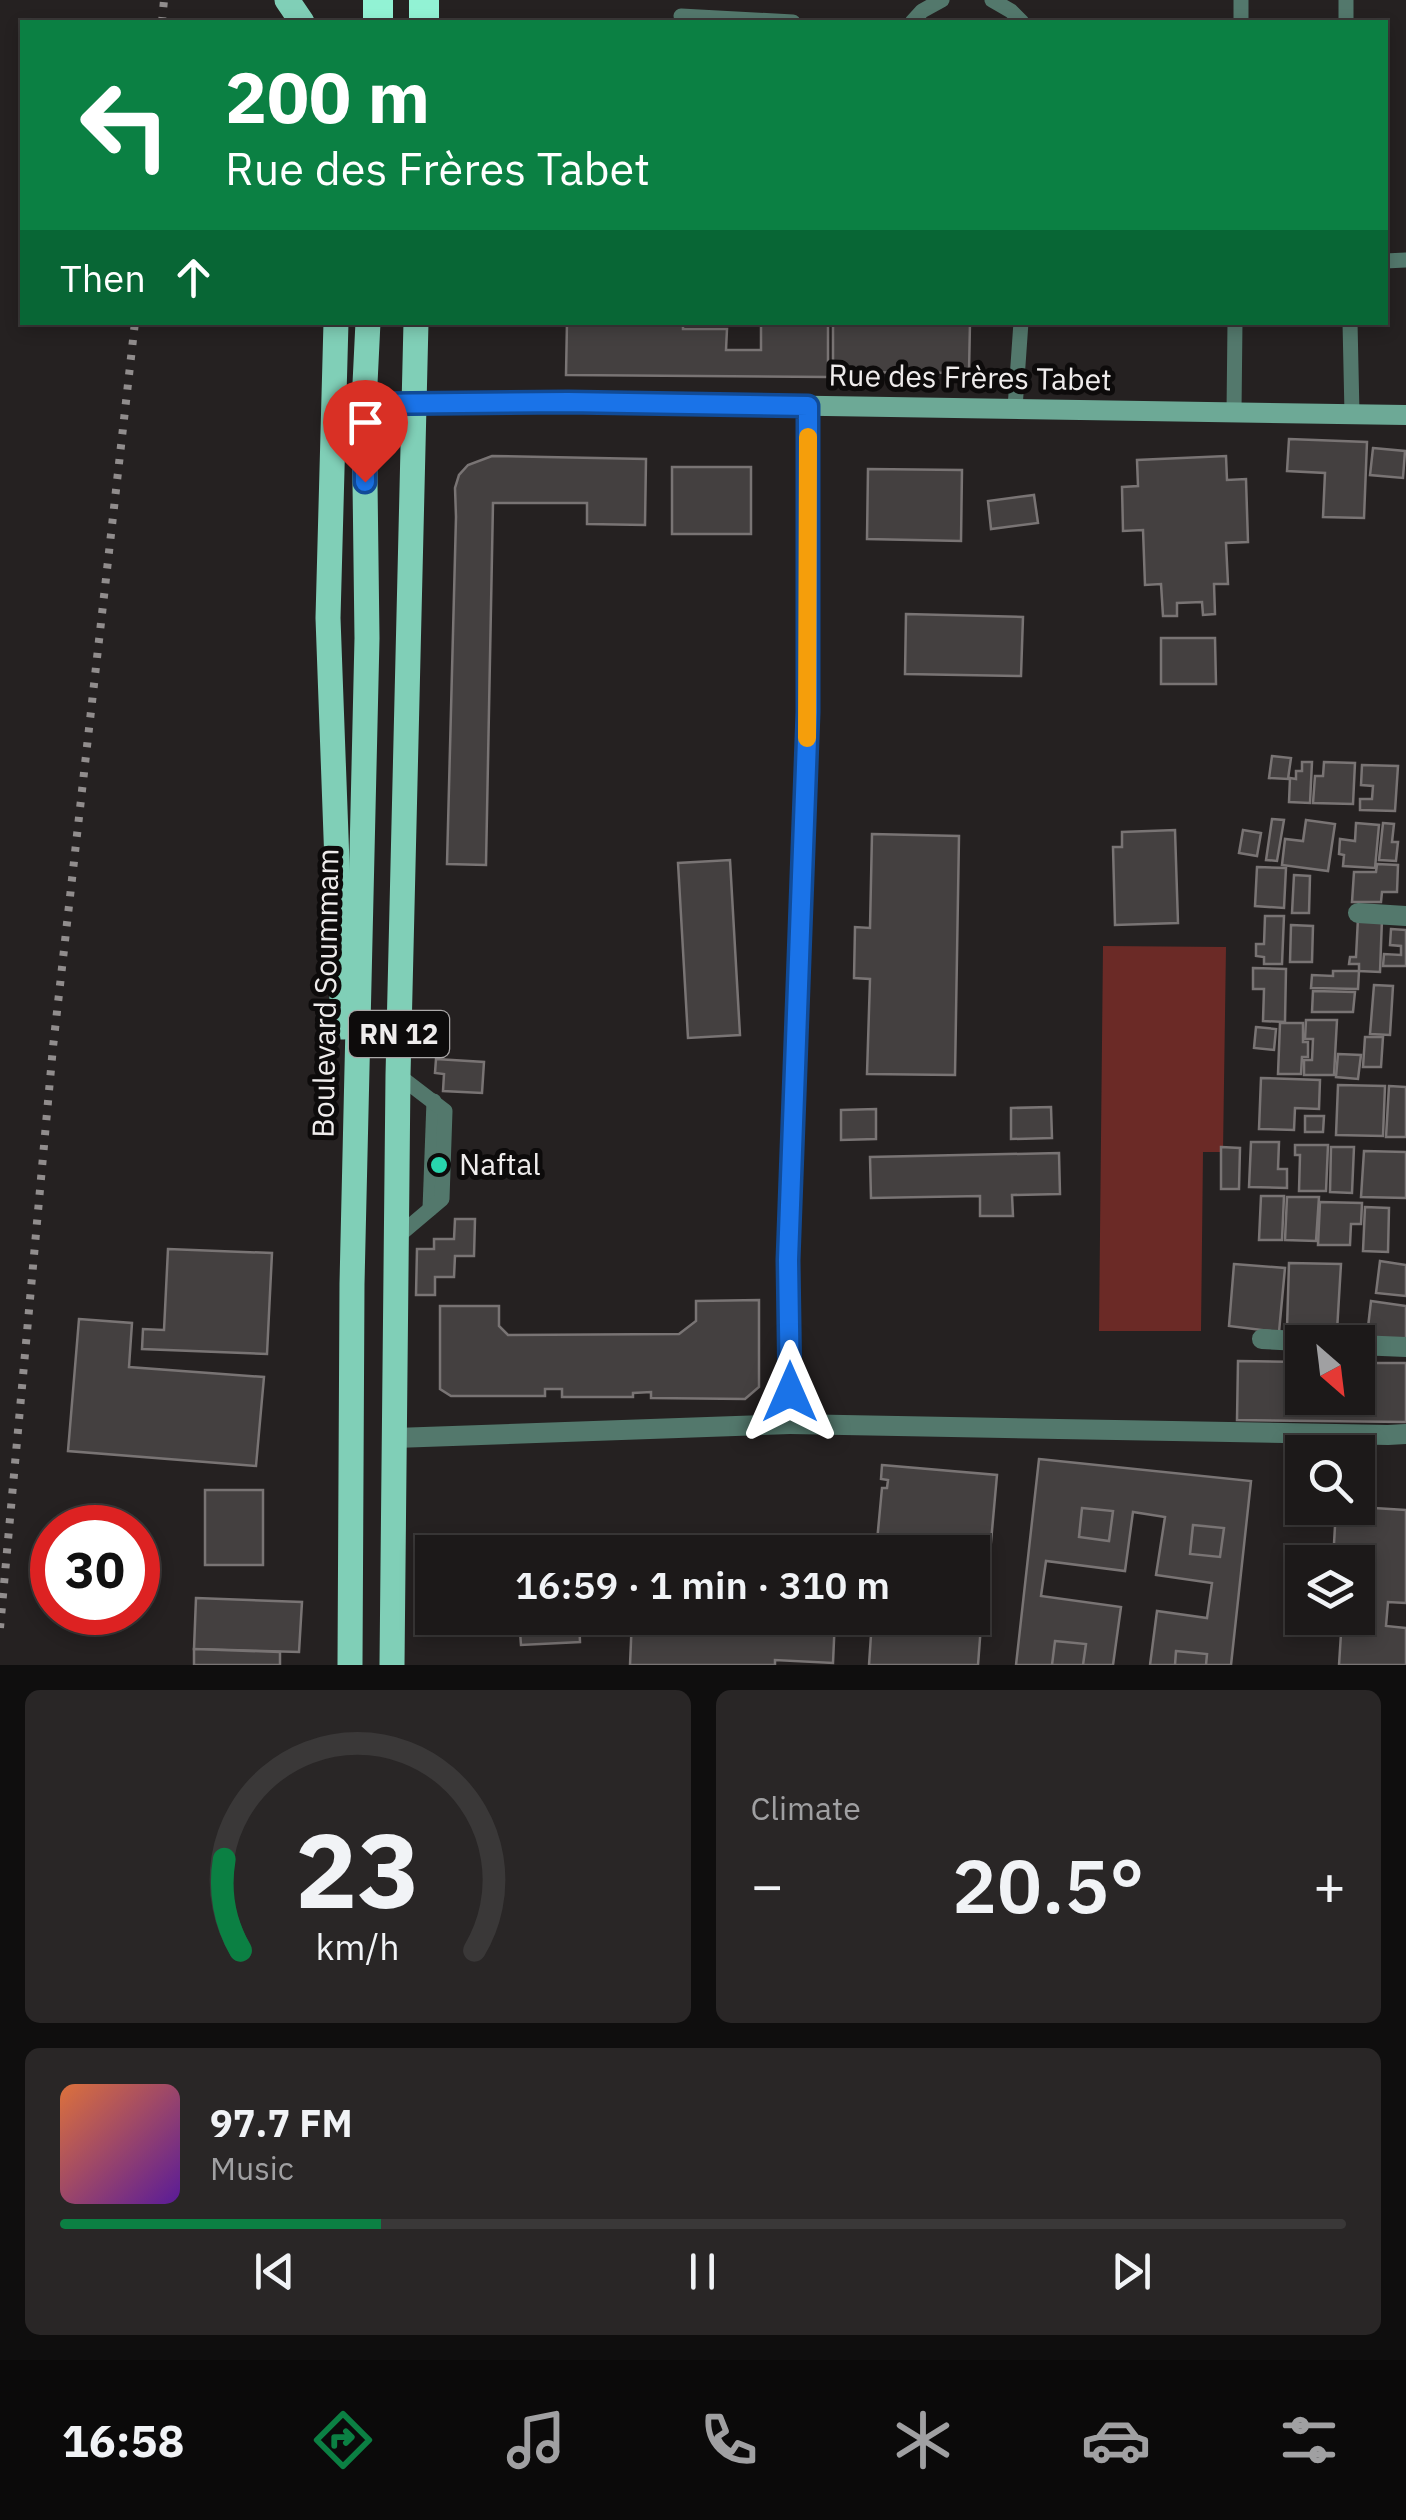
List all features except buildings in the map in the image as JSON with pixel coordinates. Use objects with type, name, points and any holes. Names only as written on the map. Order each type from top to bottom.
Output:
[{"type":"main road","points":[[336,325],[328,618],[352,1284]]},
{"type":"main road","name":"Boulevard Soummam","points":[[350,1665],[352,1284],[368,638],[364,404],[368,325]]},
{"type":"main road","name":"RN 12","points":[[392,1665],[398,1074],[416,325]]},
{"type":"street","name":"Rue des Frères Tabet","points":[[414,404],[568,402],[1406,414]]},
{"type":"street","points":[[364,404],[414,404]]},
{"type":"street","points":[[790,1424],[788,1260],[808,712],[808,406]]},
{"type":"street","points":[[1358,913],[1406,916]]},
{"type":"street","points":[[1262,1340],[1285,1341]]},
{"type":"street","points":[[1375,1345],[1406,1347]]},
{"type":"street","points":[[395,1438],[790,1424],[1406,1434]]},
{"type":"lane","points":[[914,20],[942,0]]},
{"type":"lane","points":[[992,0],[1020,20]]},
{"type":"lane","points":[[682,16],[757,20]]},
{"type":"lane","points":[[1014,408],[1021,325]]},
{"type":"lane","points":[[1234,412],[1235,325]]},
{"type":"lane","points":[[1350,325],[1352,414]]},
{"type":"lane","points":[[397,1237],[430,1209],[434,1101],[398,1074]]},
{"type":"shaded area","points":[[1103,946],[1226,947],[1223,1152],[1203,1152],[1201,1331],[1099,1331]]},
{"type":"railway","points":[[162,20],[164,0]]},
{"type":"railway","points":[[0,1628],[53,1047],[135,325]]},
{"type":"slow traffic","points":[[807,738],[808,437]]},
{"type":"place","name":"Naftal","points":[[439,1165]]},
{"type":"route","points":[[365,482],[364,404],[808,406],[808,712],[788,1260],[790,1392]]}]
